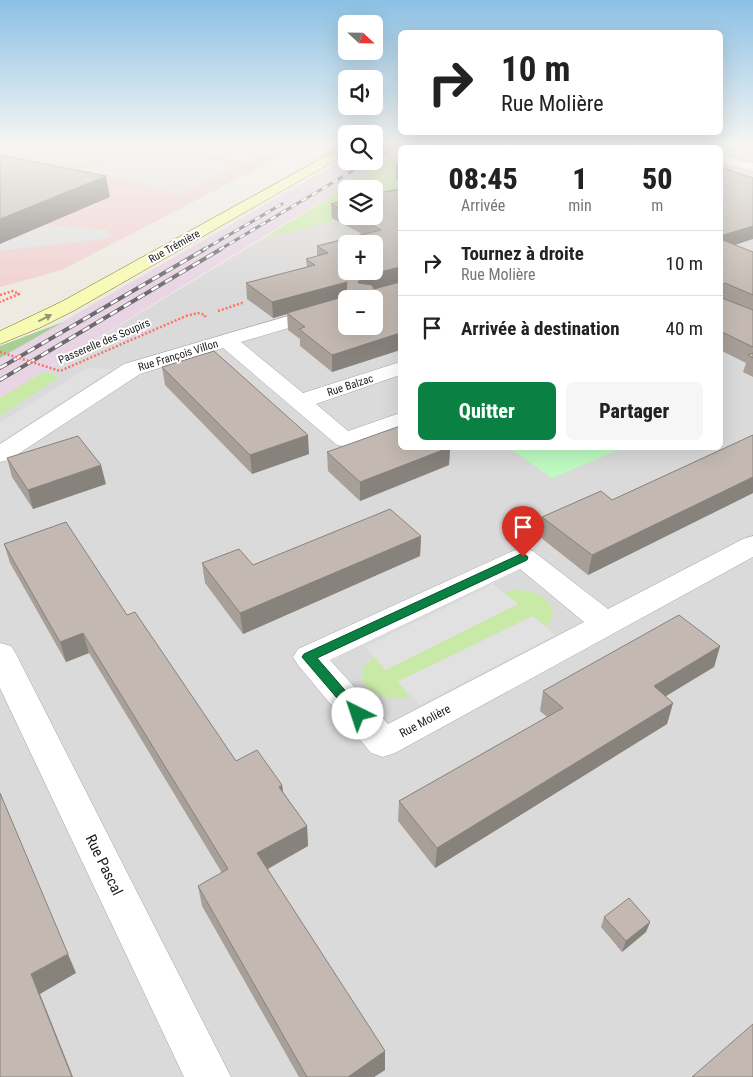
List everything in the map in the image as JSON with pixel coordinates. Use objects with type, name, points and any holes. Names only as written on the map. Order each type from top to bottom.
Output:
[{"type":"main road","name":"Rue Trémière","points":[[0,324],[34,308],[245,193]]},
{"type":"main road","name":"Rue Trémière","points":[[0,338],[68,306],[268,193]]},
{"type":"street","name":"Rue François Villon","points":[[0,455],[132,369],[159,359],[338,307]]},
{"type":"street","points":[[226,340],[344,440],[398,421]]},
{"type":"street","name":"Rue Balzac","points":[[299,402],[398,369]]},
{"type":"street","name":"Rue Molière","points":[[607,624],[523,557],[309,657],[383,743],[607,624],[753,545]]},
{"type":"street","name":"Rue Pascal","points":[[0,654],[208,1077]]},
{"type":"path","points":[[0,295],[13,292],[19,294],[0,302]]},
{"type":"path","name":"Passerelle des Soupirs","points":[[0,352],[60,371],[186,316]]},
{"type":"shaded area","points":[[0,193],[209,193],[62,270],[0,287]]},
{"type":"shaded area","points":[[285,193],[334,193],[0,398],[0,358]]},
{"type":"shaded area","points":[[723,193],[753,193],[753,1077],[0,1077],[0,398],[264,238],[338,220],[338,225],[383,225],[383,213],[398,207],[398,450],[723,450]]},
{"type":"shaded area","points":[[0,212],[50,225],[107,230],[110,238],[0,251]]},
{"type":"shaded area","points":[[87,368],[113,369],[0,442],[0,423]]},
{"type":"shaded area","points":[[493,584],[518,604],[386,670],[365,647]]},
{"type":"shaded area","points":[[533,616],[555,635],[420,705],[397,682]]},
{"type":"green space","points":[[335,193],[338,193],[338,220],[264,238]]},
{"type":"green space","points":[[383,193],[398,193],[398,206],[383,210]]},
{"type":"green space","points":[[63,322],[0,358],[0,346]]},
{"type":"green space","points":[[43,372],[60,377],[0,416],[0,398]]},
{"type":"green space","points":[[512,450],[618,450],[552,478]]},
{"type":"green space","points":[[514,590],[538,594],[547,601],[553,613],[552,619],[546,626],[532,616],[398,682],[410,697],[388,698],[370,689],[364,683],[362,675],[365,666],[374,657],[386,670],[518,604],[505,593]]},
{"type":"building","points":[[0,193],[63,193],[0,219]]},
{"type":"building","points":[[383,193],[398,193],[398,268],[383,271],[383,235],[361,235],[381,230],[372,225],[383,225]]},
{"type":"building","points":[[723,193],[753,193],[753,226],[723,235]]},
{"type":"building","points":[[338,202],[338,207],[331,204]]},
{"type":"building","points":[[723,240],[753,252],[753,295],[725,283],[723,284]]},
{"type":"building","points":[[338,241],[338,280],[360,280],[358,283],[372,285],[374,289],[398,283],[398,334],[332,355],[299,329],[305,327],[287,313],[338,298],[338,335],[383,335],[383,290],[346,290],[347,282],[272,302],[246,283],[315,265],[306,259],[328,253],[317,246]]},
{"type":"building","points":[[723,298],[753,310],[753,347],[723,332]]},
{"type":"building","points":[[214,351],[308,435],[250,455],[162,367]]},
{"type":"building","points":[[398,427],[398,450],[443,450],[360,482],[327,452]]},
{"type":"building","points":[[753,435],[753,477],[592,555],[542,517],[601,491],[612,500]]},
{"type":"building","points":[[78,436],[101,465],[28,490],[7,458]]},
{"type":"building","points":[[390,509],[421,536],[240,613],[202,563],[239,549],[253,565]]},
{"type":"building","points":[[66,522],[127,615],[135,612],[236,761],[257,750],[282,785],[279,787],[307,826],[257,853],[385,1051],[348,1077],[307,1077],[198,886],[228,869],[83,633],[60,642],[4,544]]},
{"type":"building","points":[[679,615],[720,646],[654,686],[673,703],[437,848],[399,801],[563,708],[543,691]]},
{"type":"building","points":[[0,793],[68,954],[31,974],[72,1077],[0,1077]]},
{"type":"building","points":[[629,898],[650,922],[626,941],[604,917]]},
{"type":"building","points":[[753,1024],[753,1077],[692,1077]]},
{"type":"railway","points":[[219,250],[315,193]]},
{"type":"railway","points":[[203,250],[282,204]]},
{"type":"railway","points":[[0,368],[205,249]]},
{"type":"railway","points":[[0,380],[221,249]]},
{"type":"route","points":[[358,714],[309,657],[523,557]]}]
